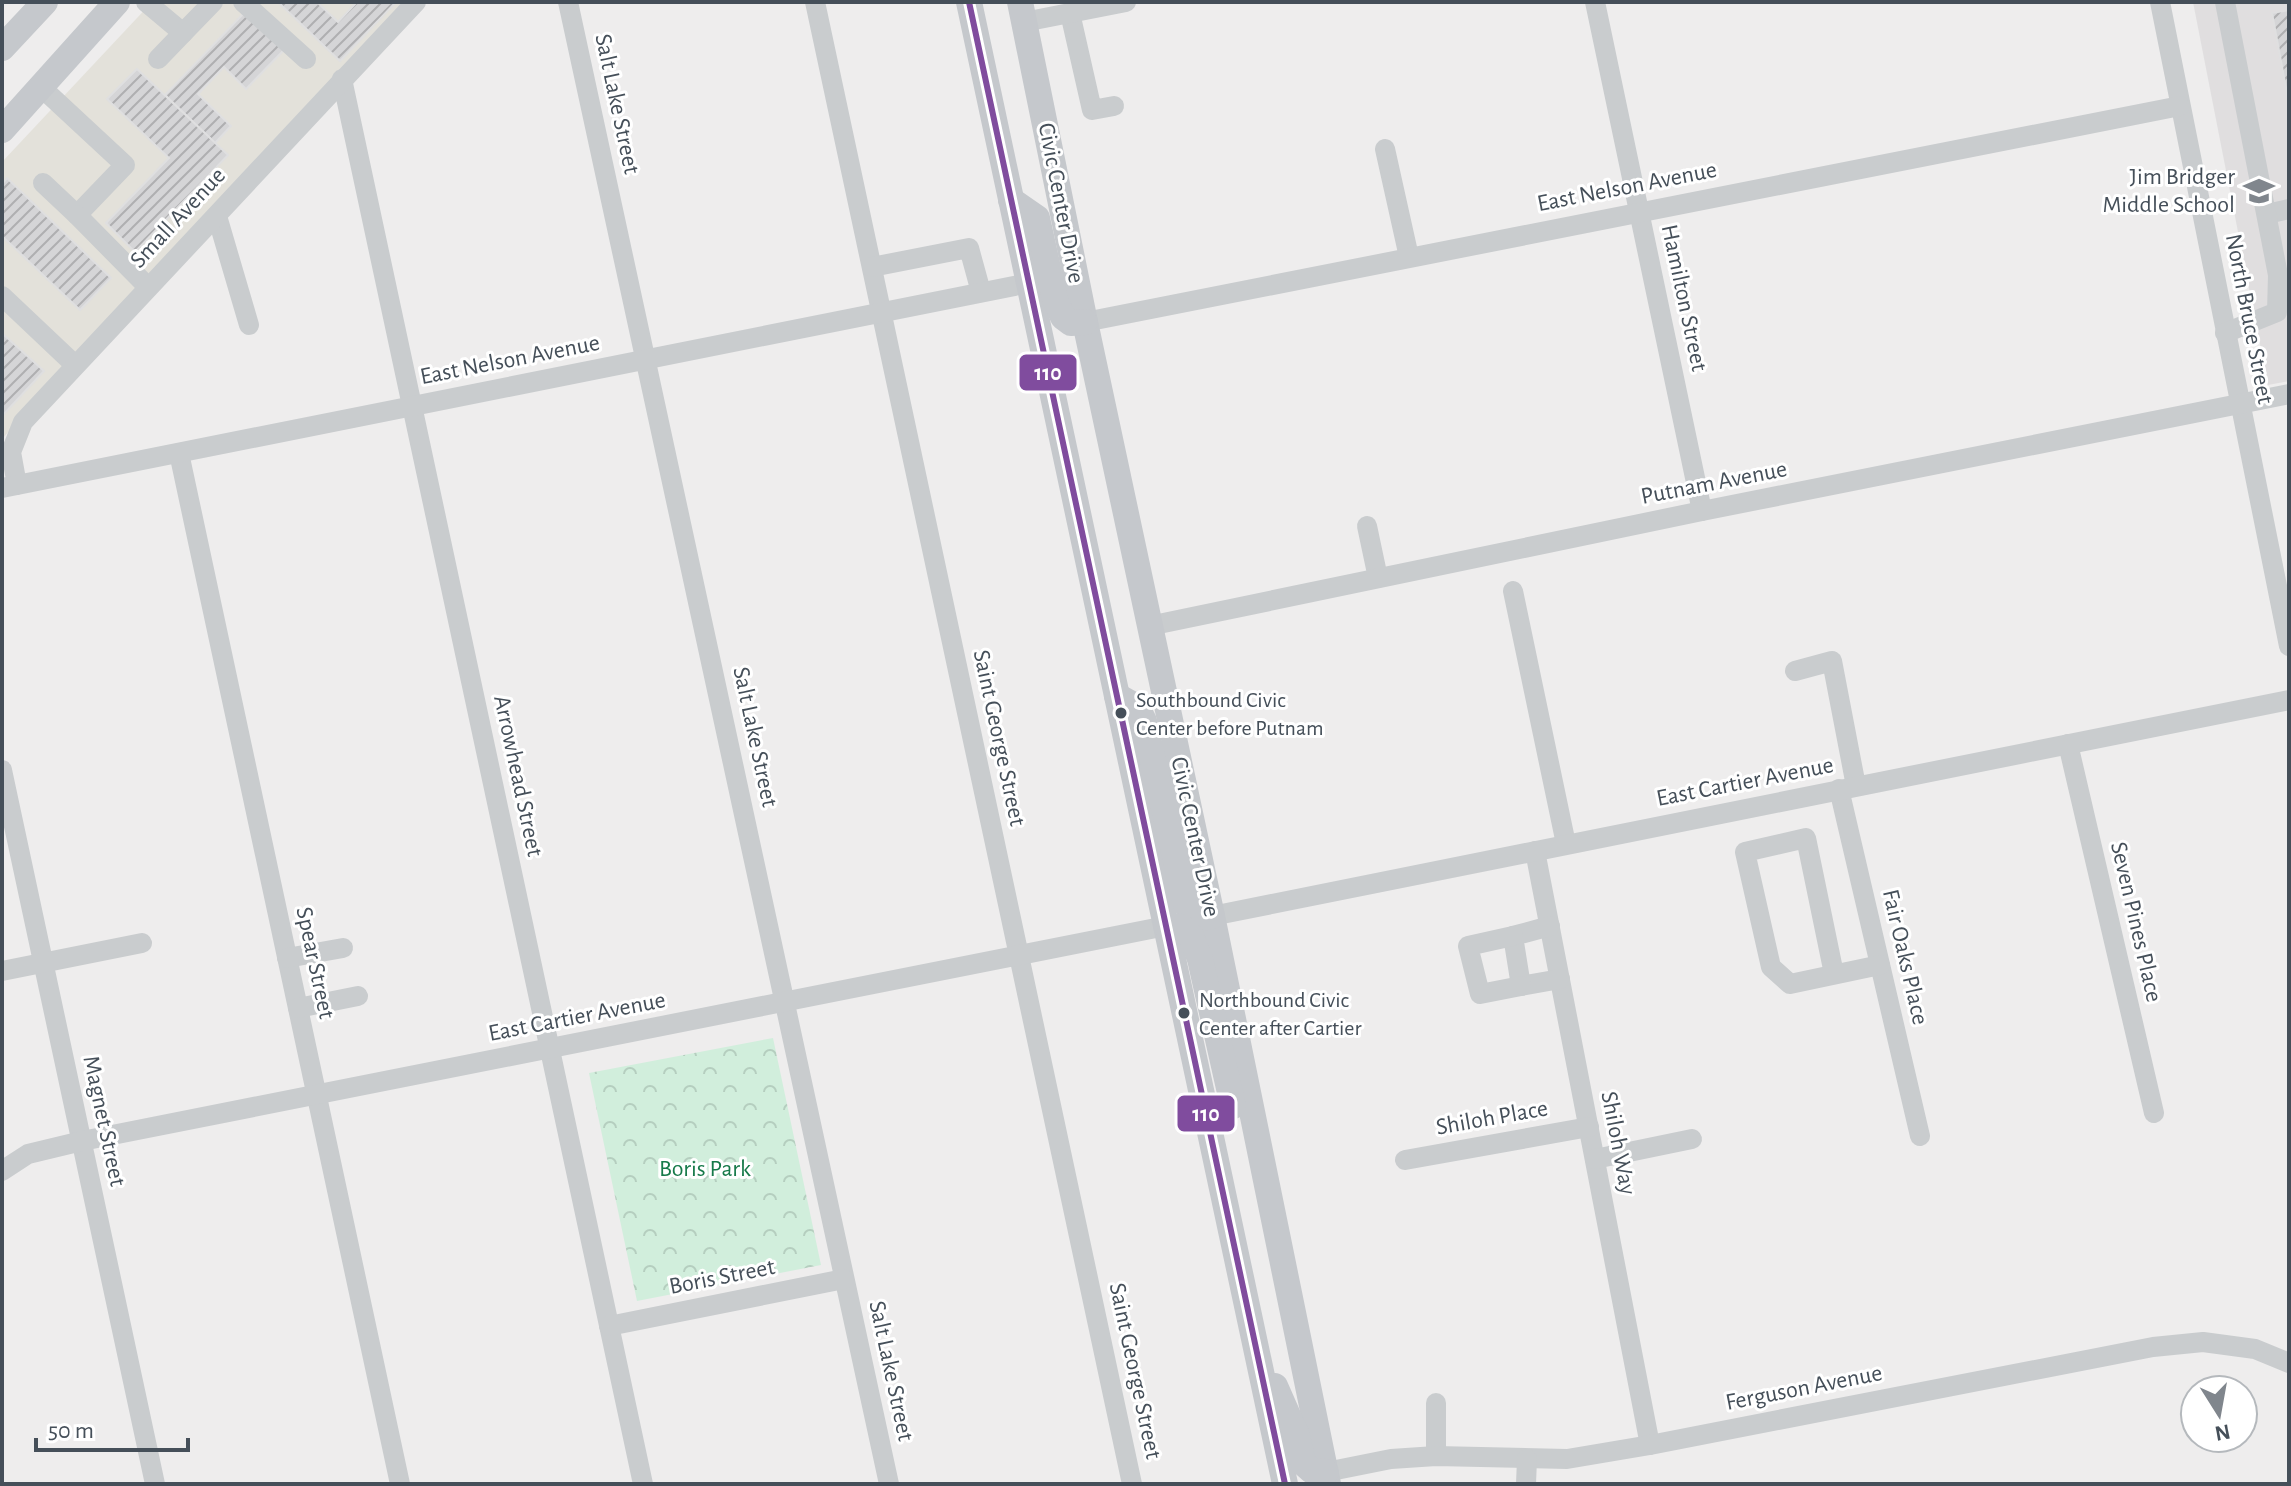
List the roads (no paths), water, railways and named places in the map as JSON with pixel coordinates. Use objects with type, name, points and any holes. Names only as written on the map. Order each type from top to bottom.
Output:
[{"type":"main road","points":[[2,48],[45,2]]},
{"type":"main road","points":[[2,130],[117,2]]},
{"type":"main road","name":"Civic Center Drive","points":[[969,2],[1283,1483]]},
{"type":"main road","name":"Civic Center Drive","points":[[1022,12],[1327,1478]]},
{"type":"main road","points":[[1011,200],[1037,218],[1055,300],[1063,317],[1071,323],[1085,322]]},
{"type":"main road","points":[[1117,696],[1137,707],[1144,721],[1186,904],[1192,915],[1202,918],[1212,916]]},
{"type":"main road","points":[[1166,926],[1182,927],[1191,936],[1200,959],[1236,1115],[1241,1128],[1257,1138]]},
{"type":"main road","points":[[1253,1335],[1297,1436],[1303,1463],[1327,1478]]},
{"type":"street","points":[[146,2],[183,33]]},
{"type":"street","points":[[158,59],[213,2]]},
{"type":"street","points":[[243,2],[306,59]]},
{"type":"street","name":"Small Avenue","points":[[10,486],[11,452],[23,422],[416,2]]},
{"type":"street","name":"Salt Lake Street","points":[[568,2],[889,1484]]},
{"type":"street","name":"Saint George Street","points":[[815,2],[1132,1484]]},
{"type":"street","points":[[1022,12],[1070,13],[1126,2]]},
{"type":"street","name":"Hamilton Street","points":[[1595,2],[1702,511]]},
{"type":"street","name":"North Bruce Street","points":[[2160,2],[2289,646]]},
{"type":"street","points":[[2225,2],[2278,275],[2277,312],[2225,333]]},
{"type":"street","points":[[1070,13],[1092,110],[1114,106]]},
{"type":"street","name":"Arrowhead Street","points":[[342,79],[643,1484]]},
{"type":"street","points":[[41,87],[125,165],[77,215]]},
{"type":"street","name":"East Nelson Avenue","points":[[1085,322],[2180,106]]},
{"type":"street","points":[[1385,149],[1409,257]]},
{"type":"street","points":[[43,183],[148,287]]},
{"type":"street","points":[[2267,214],[2289,209]]},
{"type":"street","points":[[217,216],[249,325]]},
{"type":"street","points":[[872,267],[969,248],[981,292]]},
{"type":"street","name":"East Nelson Avenue","points":[[10,486],[1029,283]]},
{"type":"street","points":[[2,296],[75,365]]},
{"type":"street","name":"Putnam Avenue","points":[[1149,626],[1702,511],[2289,394]]},
{"type":"street","name":"Spear Street","points":[[179,453],[400,1484]]},
{"type":"street","points":[[1367,526],[1378,578]]},
{"type":"street","points":[[1513,591],[1566,844]]},
{"type":"street","name":"Fair Oaks Place","points":[[1795,671],[1832,661],[1848,787],[1880,965],[1920,1136]]},
{"type":"street","name":"East Cartier Avenue","points":[[1212,916],[2289,700]]},
{"type":"street","name":"Seven Pines Place","points":[[2068,744],[2154,1113]]},
{"type":"street","name":"Magnet Street","points":[[2,770],[155,1484]]},
{"type":"street","points":[[1834,974],[1806,838],[1745,852],[1771,967],[1790,984],[1880,965]]},
{"type":"street","name":"Shiloh Way","points":[[1535,851],[1650,1445]]},
{"type":"street","name":"East Cartier Avenue","points":[[2,1171],[28,1154],[82,1141],[1166,926]]},
{"type":"street","points":[[1550,926],[1468,946],[1480,994],[1560,979]]},
{"type":"street","points":[[1513,936],[1521,986]]},
{"type":"street","points":[[2,971],[142,943]]},
{"type":"street","points":[[287,958],[343,948]]},
{"type":"street","points":[[298,1008],[358,996]]},
{"type":"street","name":"Shiloh Place","points":[[1405,1160],[1589,1127]]},
{"type":"street","points":[[1595,1159],[1692,1139]]},
{"type":"street","name":"Boris Street","points":[[609,1326],[844,1279]]},
{"type":"street","name":"Ferguson Avenue","points":[[1327,1478],[1391,1459],[1436,1456],[1567,1459],[2153,1347],[2203,1342],[2255,1349],[2289,1363]]},
{"type":"street","points":[[1436,1403],[1436,1456]]},
{"type":"street","points":[[1526,1484],[1527,1459]]},
{"type":"place","name":"Jim Bridger Middle School","points":[[2259,191]]},
{"type":"place","name":"Southbound Civic Center before Putnam","points":[[1121,713]]},
{"type":"place","name":"Northbound Civic Center after Cartier","points":[[1184,1013]]},
{"type":"park label","name":"Boris Park","points":[[705,1169]]}]
